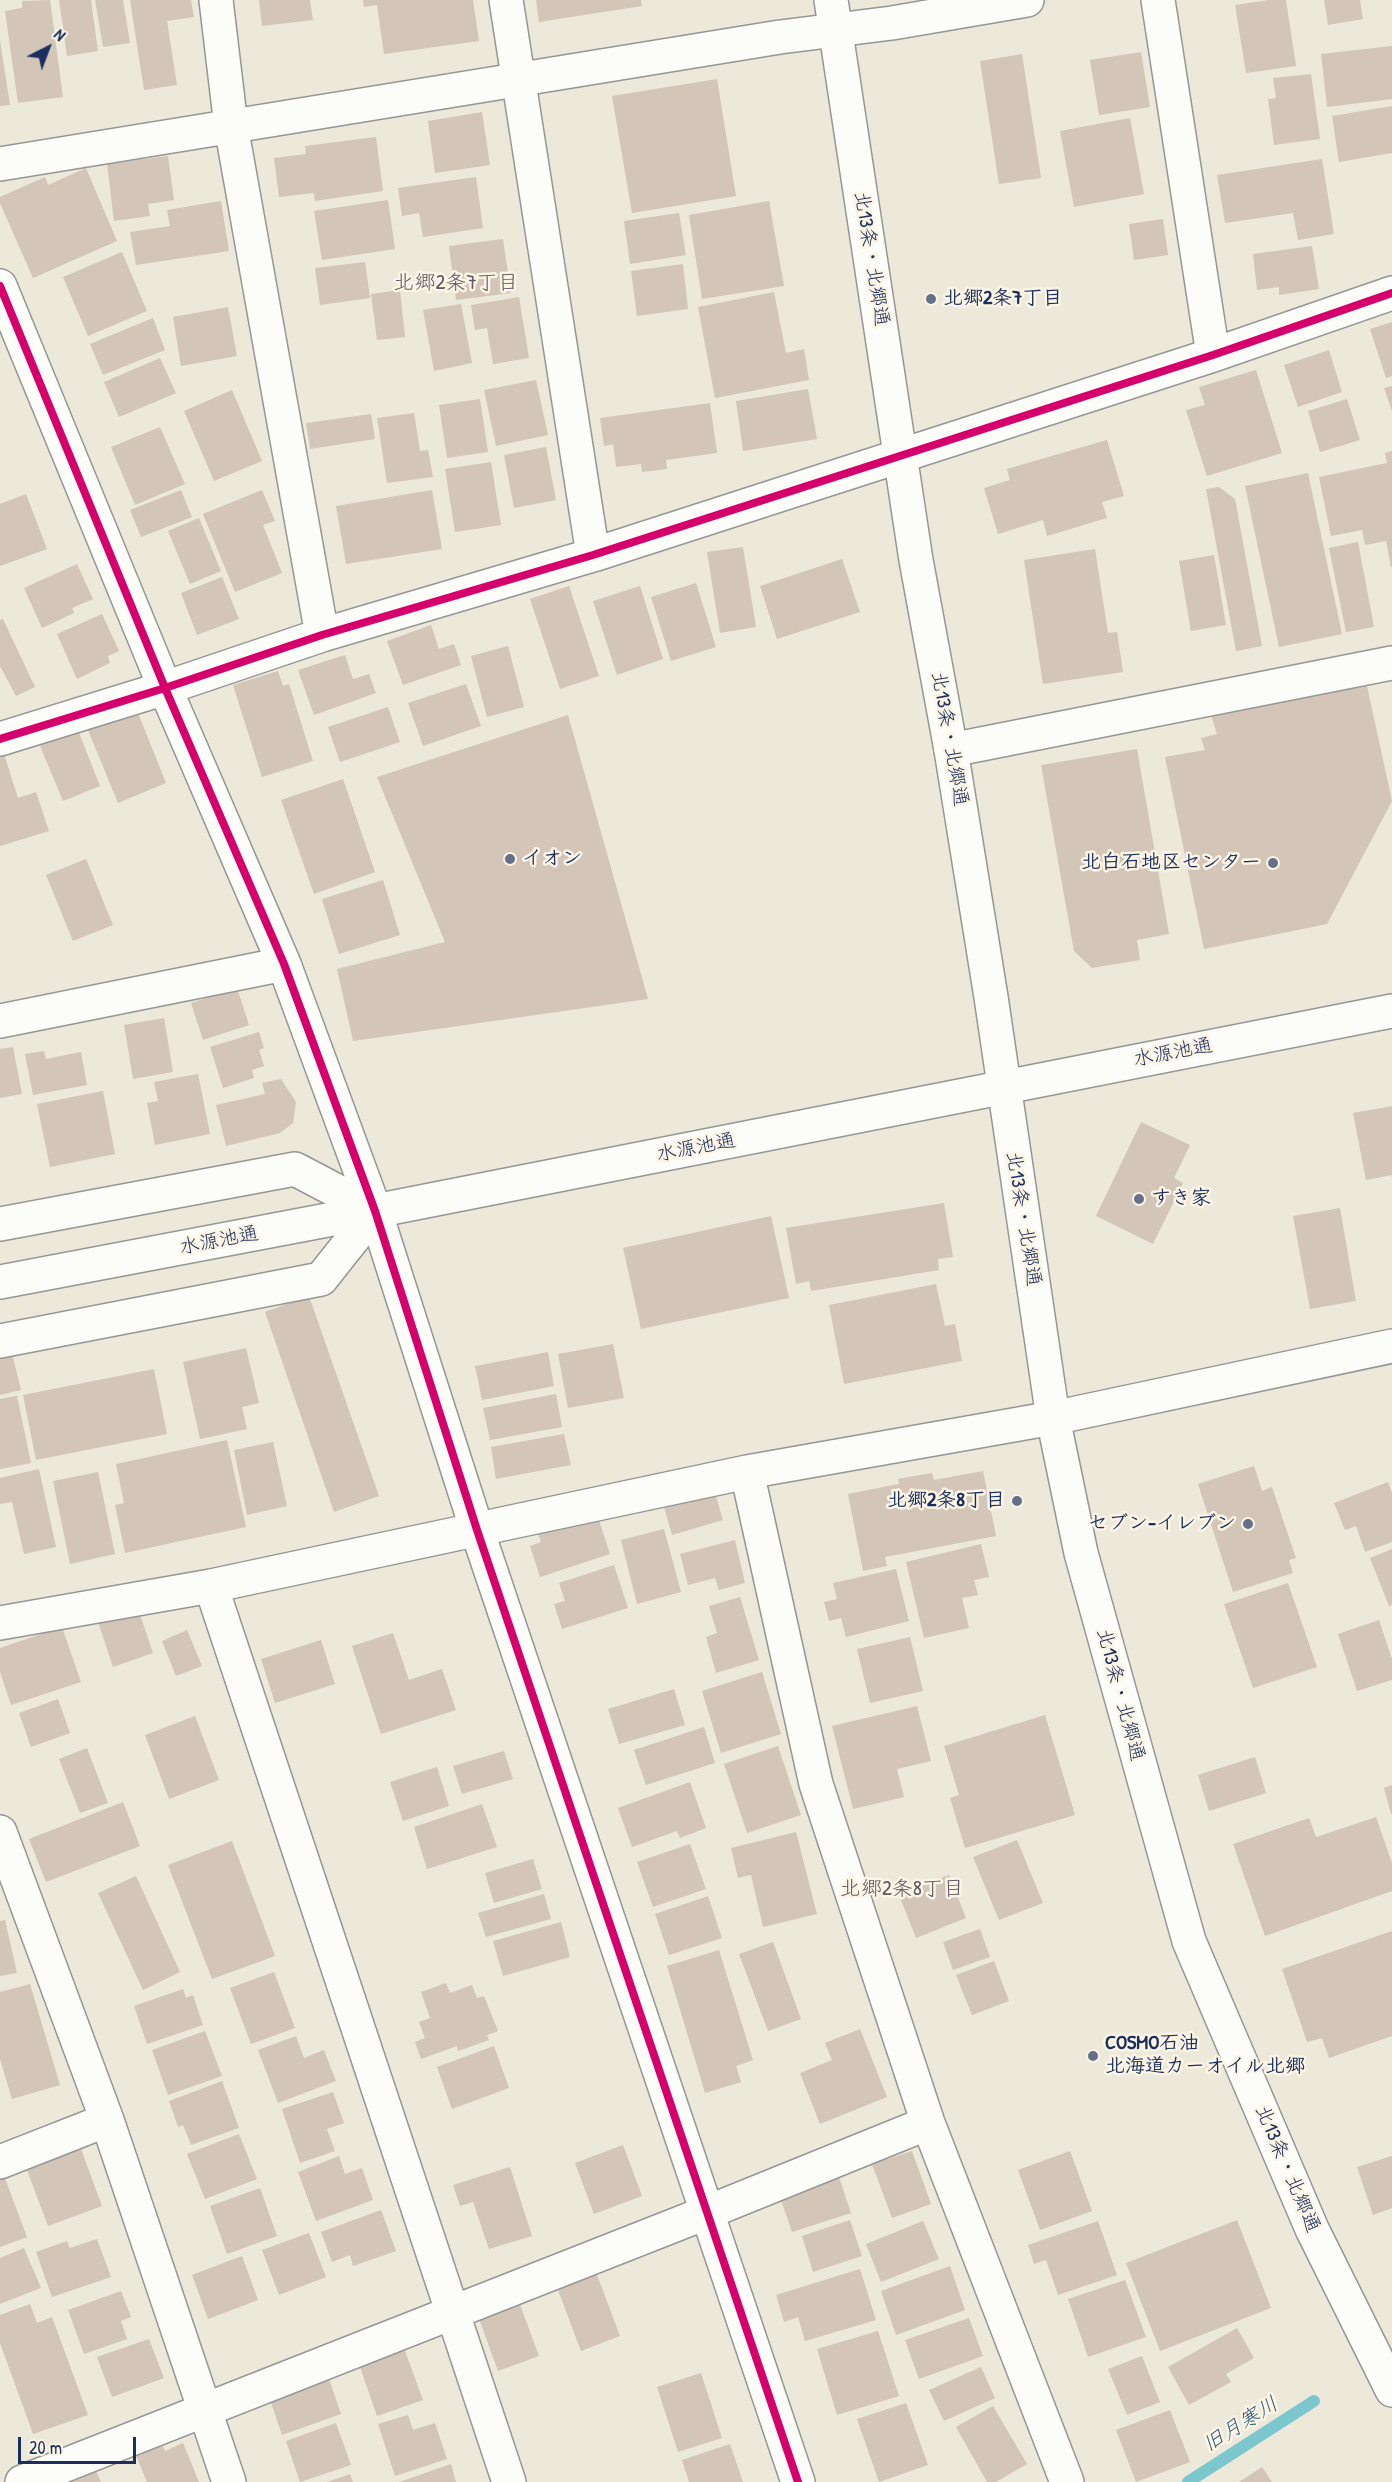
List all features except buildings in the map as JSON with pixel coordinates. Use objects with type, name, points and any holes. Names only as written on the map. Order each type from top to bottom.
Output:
[{"type":"street","points":[[216,0],[231,126],[321,635]]},
{"type":"street","points":[[506,0],[593,555]]},
{"type":"street","points":[[0,164],[780,37],[833,15],[1028,0]]},
{"type":"street","points":[[1158,0],[1213,355]]},
{"type":"street","name":"北13条・北郷通","points":[[833,15],[916,560],[951,750],[1053,1418],[1081,1553],[1188,1941],[1312,2229],[1392,2390]]},
{"type":"street","points":[[0,286],[165,688],[285,964],[375,1211],[477,1530],[798,2482]]},
{"type":"street","points":[[0,739],[165,688],[321,635],[593,555],[1213,355],[1392,293]]},
{"type":"street","points":[[951,750],[1392,663]]},
{"type":"street","points":[[0,1022],[285,964]]},
{"type":"street","name":"水源池通","points":[[0,1282],[375,1211],[1392,1011]]},
{"type":"street","points":[[0,1224],[295,1169],[375,1211]]},
{"type":"street","points":[[0,1341],[321,1279],[375,1211]]},
{"type":"street","points":[[0,1623],[211,1586],[747,1472],[1053,1418],[1390,1352]]},
{"type":"street","points":[[747,1472],[816,1784],[928,2123],[1066,2482]]},
{"type":"street","points":[[211,1586],[510,2482]]},
{"type":"street","points":[[0,1832],[8,1874],[108,2120],[229,2482]]},
{"type":"street","points":[[0,2162],[108,2120]]},
{"type":"street","points":[[22,2482],[928,2123]]},
{"type":"waterway","name":"旧月寒川","points":[[1188,2482],[1314,2401]]},
{"type":"cycle path","points":[[0,286],[165,688],[284,964],[375,1211],[477,1530],[798,2482]]},
{"type":"cycle path","points":[[0,739],[165,688],[322,635],[593,555],[1213,355],[1392,293]]},
{"type":"place","name":"北郷2条7丁目","points":[[931,299]]},
{"type":"place","name":"イオン","points":[[510,859]]},
{"type":"place","name":"北白石地区センター","points":[[1273,863]]},
{"type":"place","name":"すき家","points":[[1139,1199]]},
{"type":"place","name":"北郷2条8丁目","points":[[1017,1501]]},
{"type":"place","name":"セブン-イレブン","points":[[1248,1524]]},
{"type":"place","name":"COSMO石油 北海道カーオイル北郷","points":[[1093,2056]]},
{"type":"district","name":"北郷2条7丁目","points":[[456,283]]},
{"type":"district","name":"北郷2条8丁目","points":[[902,1889]]}]
